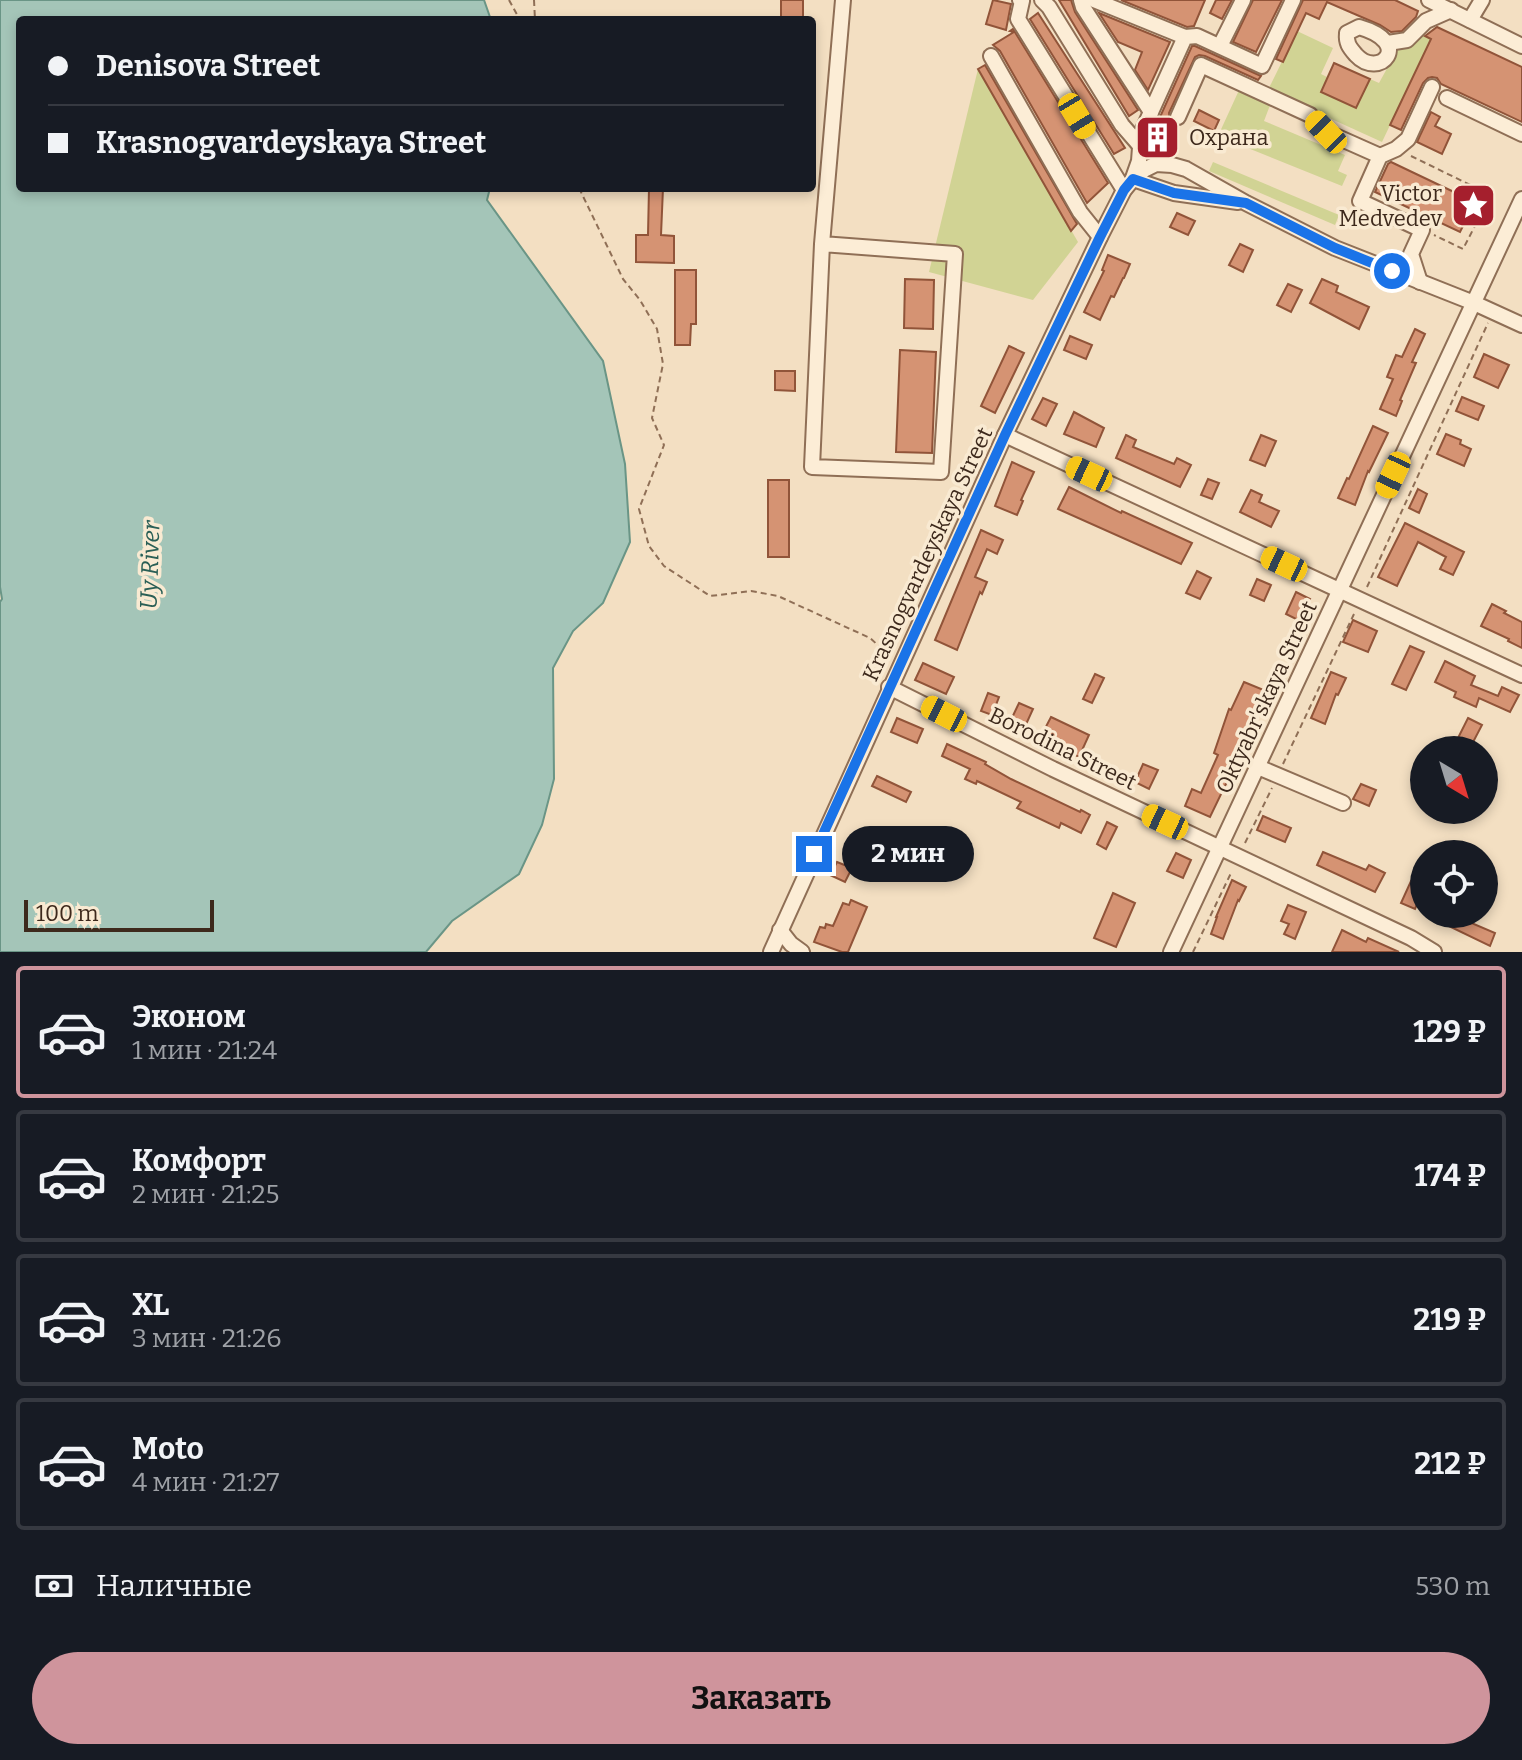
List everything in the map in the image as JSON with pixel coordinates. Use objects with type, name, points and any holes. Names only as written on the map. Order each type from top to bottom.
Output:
[{"type":"street","points":[[822,244],[955,254],[941,472],[812,467],[822,244],[843,0]]},
{"type":"street","points":[[1020,0],[1018,19],[1128,185],[1246,203]]},
{"type":"street","points":[[1042,0],[1122,125],[1156,164]]},
{"type":"street","points":[[1081,0],[1151,112]]},
{"type":"street","points":[[1094,0],[1185,37],[1197,36],[1262,66],[1293,0]]},
{"type":"street","points":[[1220,46],[1243,0]]},
{"type":"street","points":[[1429,0],[1522,46]]},
{"type":"street","points":[[1470,20],[1482,0]]},
{"type":"street","points":[[1388,43],[1407,40],[1426,21],[1451,10]]},
{"type":"street","name":"Krasnogvardeyskaya Street","points":[[771,952],[1005,435],[1139,161],[1141,134],[1185,37]]},
{"type":"street","points":[[991,56],[1080,212],[1100,237]]},
{"type":"street","points":[[1178,117],[1201,65],[1310,115],[1326,132],[1380,156]]},
{"type":"street","points":[[1420,282],[1411,254],[1422,230],[1360,201],[1380,156],[1408,139],[1432,87]]},
{"type":"street","points":[[1447,98],[1522,134]]},
{"type":"street","points":[[1128,185],[1156,164],[1186,169],[1335,248],[1493,311],[1519,318]]},
{"type":"street","name":"Oktyabr'skaya Street","points":[[1171,952],[1522,199]]},
{"type":"street","points":[[1005,435],[1522,675]]},
{"type":"street","name":"Borodina Street","points":[[889,687],[1053,769],[1411,938],[1434,952]]},
{"type":"street","points":[[1258,767],[1343,803]]},
{"type":"street","points":[[780,930],[794,949]]},
{"type":"path","points":[[1396,149],[1491,195],[1463,249],[1422,230]]},
{"type":"path","points":[[581,192],[623,279],[657,329],[663,364],[652,418],[664,445],[639,509],[649,546],[664,566],[710,596],[751,591],[778,596],[870,638],[900,665]]},
{"type":"path","points":[[1193,952],[1361,600],[1493,311]]},
{"type":"green space","points":[[1411,25],[1431,39],[1382,142],[1268,90],[1297,31],[1333,48],[1321,74],[1327,77],[1321,92],[1356,108],[1370,79],[1379,83]]},
{"type":"green space","points":[[978,69],[1078,242],[1033,300],[929,272]]},
{"type":"green space","points":[[1240,88],[1272,100],[1264,121],[1345,155],[1338,171],[1347,175],[1342,186],[1218,136]]},
{"type":"green space","points":[[1213,162],[1339,215],[1335,225],[1209,171]]},
{"type":"water","name":"Uy River","points":[[0,0],[484,0],[490,16],[16,16],[16,192],[489,192],[487,200],[603,361],[625,464],[630,542],[603,603],[573,631],[553,668],[554,779],[542,825],[519,874],[452,921],[426,952],[0,952]]},
{"type":"building","points":[[781,0],[803,0],[803,16],[781,16]]},
{"type":"building","points":[[993,0],[1011,4],[1006,30],[986,24]]},
{"type":"building","points":[[1059,0],[1071,0],[1075,12],[1138,110],[1129,116]]},
{"type":"building","points":[[1121,0],[1205,0],[1194,26],[1187,27]]},
{"type":"building","points":[[1216,0],[1232,0],[1222,19],[1210,13]]},
{"type":"building","points":[[1253,0],[1282,0],[1256,52],[1233,42]]},
{"type":"building","points":[[1303,0],[1395,0],[1418,11],[1402,31],[1391,32],[1327,2],[1319,19],[1306,13],[1283,62],[1276,59]]},
{"type":"building","points":[[1038,13],[1125,148],[1114,154],[1030,19]]},
{"type":"building","points":[[1099,13],[1170,42],[1148,90],[1135,70],[1142,52],[1118,42]]},
{"type":"building","points":[[1437,27],[1522,67],[1522,122],[1432,77],[1423,83],[1401,130],[1390,125],[1431,39],[1425,36]]},
{"type":"building","points":[[1013,29],[1108,183],[1087,203],[1000,51],[993,45],[1014,32],[1010,31]]},
{"type":"building","points":[[1192,46],[1261,76],[1258,80],[1205,56],[1195,57],[1169,113],[1170,123],[1164,134],[1168,136],[1164,146],[1151,140],[1151,137]]},
{"type":"building","points":[[1334,63],[1370,79],[1356,108],[1321,92]]},
{"type":"building","points":[[985,65],[1077,224],[1071,231],[978,69]]},
{"type":"building","points":[[1199,110],[1219,120],[1214,131],[1194,121]]},
{"type":"building","points":[[1431,112],[1440,117],[1435,126],[1451,134],[1442,154],[1417,142]]},
{"type":"building","points":[[1391,162],[1475,202],[1460,232],[1375,192]]},
{"type":"building","points":[[649,192],[663,192],[661,235],[674,236],[674,263],[636,262],[636,235],[648,235]]},
{"type":"building","points":[[1177,213],[1195,221],[1188,235],[1170,227]]},
{"type":"building","points":[[1240,244],[1253,250],[1243,272],[1229,265]]},
{"type":"building","points":[[1108,255],[1130,264],[1100,320],[1084,312],[1104,271]]},
{"type":"building","points":[[675,270],[696,270],[696,324],[691,324],[690,345],[675,345]]},
{"type":"building","points":[[905,279],[934,280],[933,329],[904,328]]},
{"type":"building","points":[[1322,279],[1338,286],[1336,292],[1369,307],[1359,329],[1310,303]]},
{"type":"building","points":[[1288,284],[1302,290],[1291,312],[1277,305]]},
{"type":"building","points":[[1415,329],[1425,334],[1412,362],[1416,363],[1396,416],[1380,409],[1393,379],[1387,377],[1396,355],[1402,357]]},
{"type":"building","points":[[1070,336],[1092,345],[1086,359],[1064,350]]},
{"type":"building","points":[[1009,346],[1024,353],[995,413],[981,406]]},
{"type":"building","points":[[900,350],[936,352],[932,453],[896,452]]},
{"type":"building","points":[[1484,354],[1509,365],[1498,388],[1474,377]]},
{"type":"building","points":[[775,371],[795,371],[795,391],[775,390]]},
{"type":"building","points":[[1462,397],[1484,406],[1478,420],[1456,411]]},
{"type":"building","points":[[1043,398],[1057,404],[1046,426],[1032,419]]},
{"type":"building","points":[[1074,412],[1104,428],[1096,447],[1064,434]]},
{"type":"building","points":[[1373,426],[1388,433],[1355,505],[1338,498]]},
{"type":"building","points":[[1446,434],[1461,440],[1460,444],[1471,449],[1464,466],[1437,454]]},
{"type":"building","points":[[1126,435],[1136,440],[1133,447],[1174,464],[1177,458],[1191,465],[1180,487],[1116,458]]},
{"type":"building","points":[[1261,435],[1276,441],[1265,466],[1250,460]]},
{"type":"building","points":[[1012,462],[1034,472],[1017,515],[995,506]]},
{"type":"building","points":[[1208,479],[1219,483],[1212,499],[1201,495]]},
{"type":"building","points":[[768,480],[789,480],[789,557],[768,557]]},
{"type":"building","points":[[1069,487],[1192,543],[1181,564],[1058,509]]},
{"type":"building","points":[[1418,489],[1427,494],[1419,513],[1409,508]]},
{"type":"building","points":[[1251,490],[1262,495],[1259,502],[1279,511],[1271,527],[1240,512]]},
{"type":"building","points":[[1405,523],[1464,552],[1453,575],[1440,569],[1446,557],[1418,542],[1397,586],[1378,577]]},
{"type":"building","points":[[981,530],[1003,540],[997,554],[987,549],[975,577],[987,582],[957,650],[935,640]]},
{"type":"building","points":[[1197,571],[1211,578],[1200,599],[1186,593]]},
{"type":"building","points":[[1257,579],[1271,585],[1264,601],[1250,595]]},
{"type":"building","points":[[1296,592],[1310,599],[1300,621],[1286,614]]},
{"type":"building","points":[[1492,604],[1522,622],[1522,648],[1481,626]]},
{"type":"building","points":[[1353,620],[1377,631],[1368,652],[1343,642]]},
{"type":"building","points":[[1410,646],[1424,652],[1406,690],[1392,684]]},
{"type":"building","points":[[1445,661],[1475,676],[1471,685],[1498,696],[1502,687],[1519,695],[1510,712],[1479,698],[1476,707],[1454,697],[1456,692],[1435,682]]},
{"type":"building","points":[[923,663],[954,677],[946,694],[915,680]]},
{"type":"building","points":[[1331,672],[1346,678],[1336,694],[1325,724],[1311,718]]},
{"type":"building","points":[[1095,674],[1104,678],[1092,703],[1083,699]]},
{"type":"building","points":[[1244,682],[1266,691],[1210,817],[1185,806],[1192,789],[1201,793],[1218,755],[1214,753],[1229,709]]},
{"type":"building","points":[[988,693],[999,697],[992,715],[981,711]]},
{"type":"building","points":[[1019,703],[1033,709],[1023,731],[1009,724]]},
{"type":"building","points":[[1051,717],[1089,735],[1079,757],[1040,738]]},
{"type":"building","points":[[897,718],[923,729],[917,743],[891,732]]},
{"type":"building","points":[[1468,718],[1482,725],[1476,736],[1459,736]]},
{"type":"building","points":[[947,744],[986,762],[1011,779],[1090,815],[1081,833],[1061,823],[1059,828],[1017,808],[1021,802],[977,781],[976,784],[965,779],[970,769],[942,756]]},
{"type":"building","points":[[1143,764],[1158,770],[1149,789],[1135,782]]},
{"type":"building","points":[[877,776],[911,792],[906,802],[872,786]]},
{"type":"building","points":[[1361,784],[1376,790],[1369,806],[1353,799]]},
{"type":"building","points":[[1263,816],[1291,828],[1285,842],[1257,830]]},
{"type":"building","points":[[1107,822],[1117,827],[1106,849],[1097,844]]},
{"type":"building","points":[[907,832],[926,842],[916,860],[898,851]]},
{"type":"building","points":[[1323,852],[1366,870],[1369,865],[1385,873],[1375,892],[1317,865]]},
{"type":"building","points":[[1176,853],[1191,860],[1183,878],[1167,871]]},
{"type":"building","points":[[837,862],[852,868],[845,882],[830,875]]},
{"type":"building","points":[[1232,880],[1246,887],[1223,939],[1211,934]]},
{"type":"building","points":[[1410,883],[1410,907],[1401,903]]},
{"type":"building","points":[[1113,893],[1135,903],[1116,947],[1094,938]]},
{"type":"building","points":[[851,900],[867,907],[848,952],[814,942],[820,927],[825,928],[826,924],[833,926],[843,903],[849,905]]},
{"type":"building","points":[[1288,905],[1306,912],[1295,939],[1284,934],[1289,924],[1281,921]]},
{"type":"building","points":[[1453,928],[1483,928],[1495,933],[1490,946]]},
{"type":"building","points":[[1342,930],[1366,942],[1368,938],[1399,952],[1332,952]]},
{"type":"place","name":"Охрана","points":[[1158,137]]},
{"type":"place","name":"Victor Medvedev","points":[[1473,206]]},
{"type":"route","points":[[814,854],[1005,435],[1100,237],[1133,179],[1174,193],[1246,203],[1335,248],[1392,271]]}]
